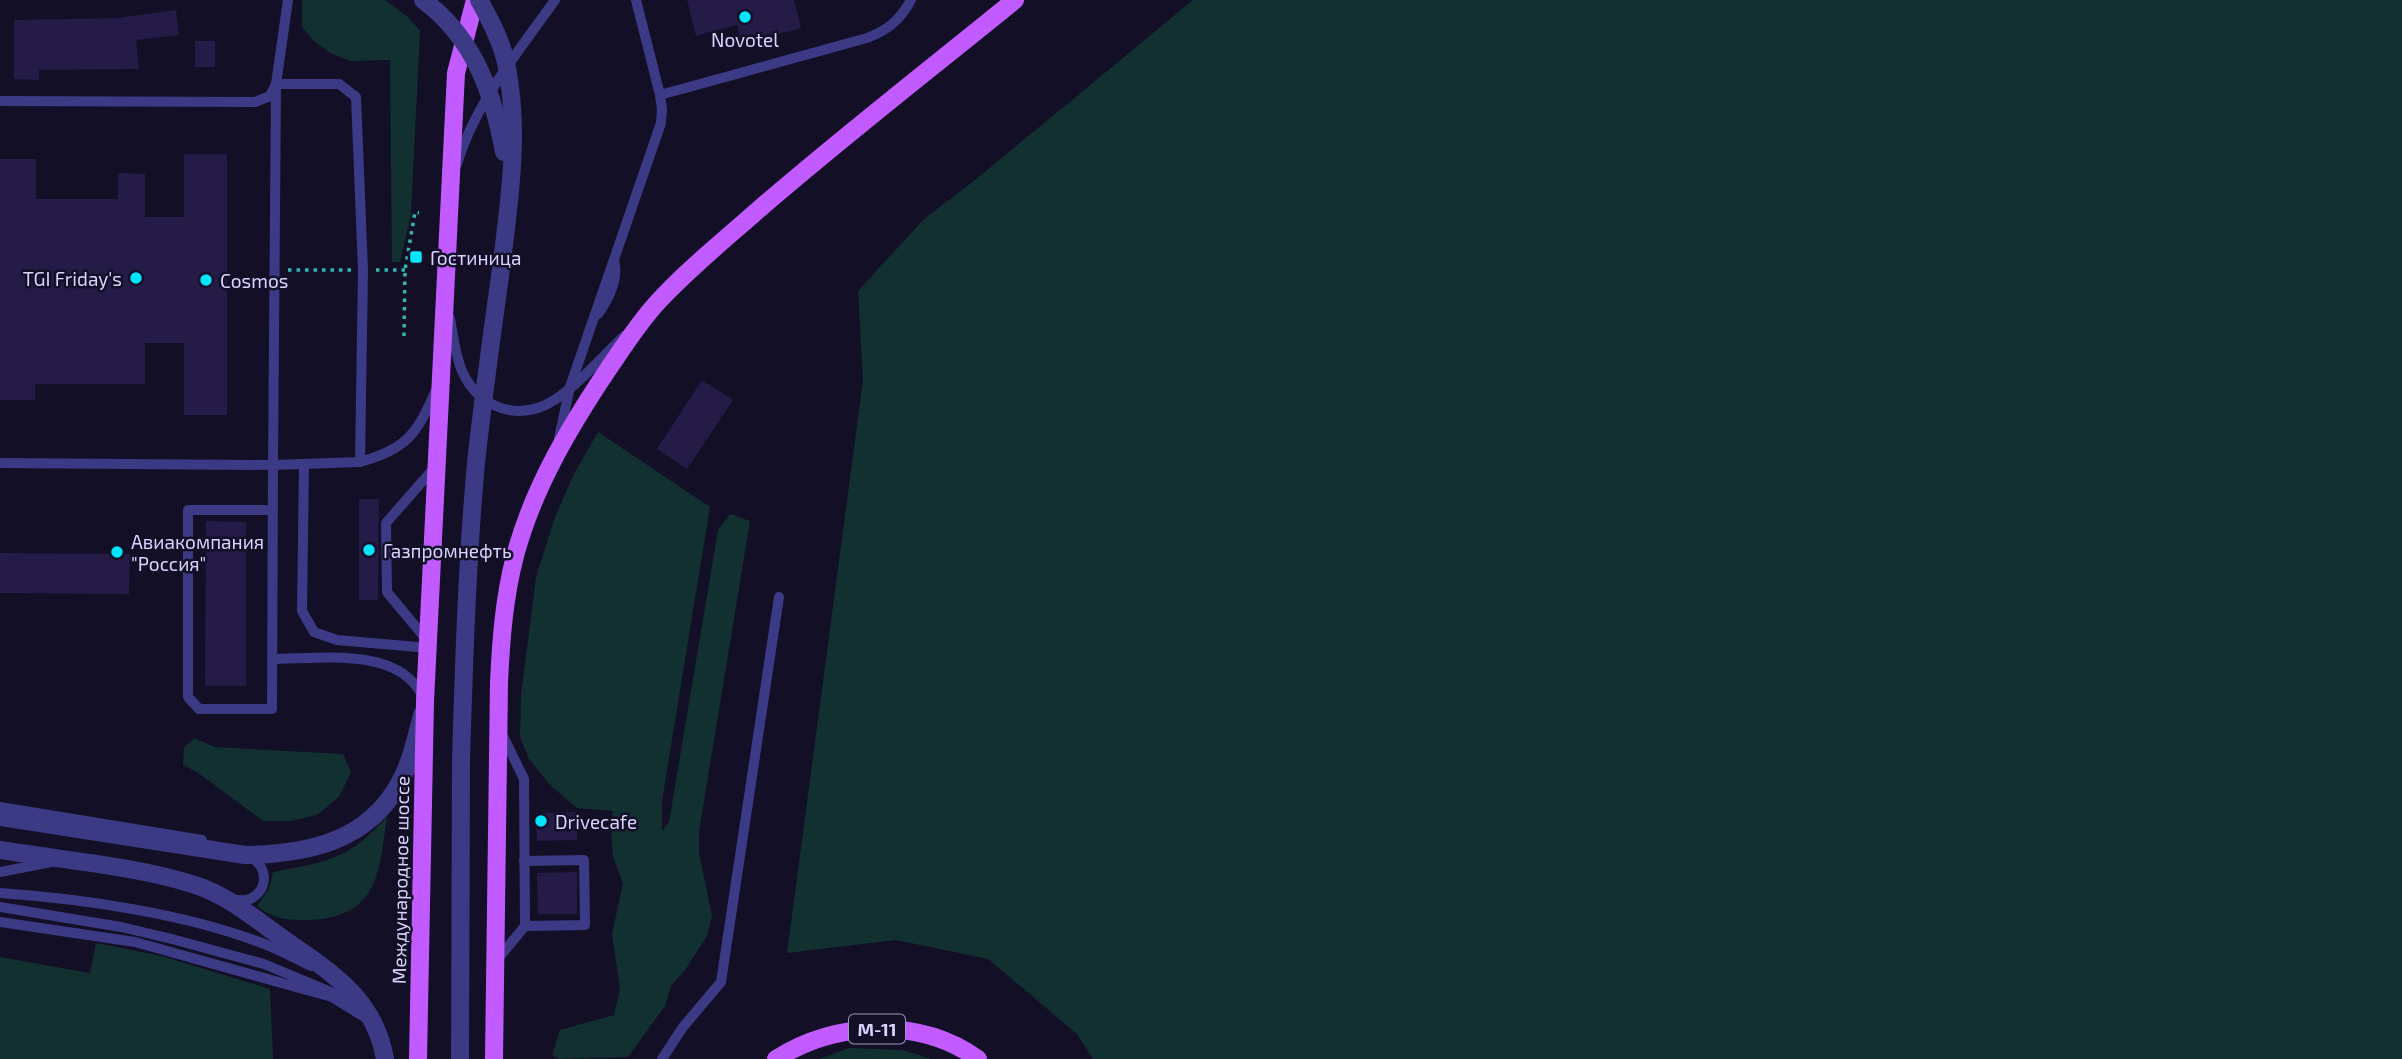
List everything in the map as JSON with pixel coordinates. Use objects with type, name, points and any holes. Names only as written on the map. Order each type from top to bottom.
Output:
[{"type":"main road","name":"Международное шоссе","points":[[418,1059],[425,701],[456,73],[477,0]]},
{"type":"main road","points":[[494,1059],[499,669],[507,594],[525,524],[554,459],[588,398],[626,343],[655,305],[691,269],[804,171],[1015,0]]},
{"type":"main road","name":"М-11","points":[[776,1059],[820,1037],[872,1029],[914,1032],[958,1045],[978,1059]]},
{"type":"street","points":[[423,0],[449,24],[468,48],[485,78],[497,111],[504,154],[508,211]]},
{"type":"street","points":[[456,73],[466,0]]},
{"type":"street","points":[[460,1059],[461,760],[466,598],[475,481],[508,211],[513,147],[507,66],[499,39],[477,0]]},
{"type":"street","points":[[0,810],[245,855],[304,851],[345,837],[384,805],[400,783],[425,701]]},
{"type":"street","points":[[0,853],[144,873],[195,885],[229,900],[337,979],[355,996],[372,1019],[382,1042],[385,1059]]},
{"type":"lane","points":[[272,510],[188,510],[188,697],[199,709],[272,709],[276,84],[288,0]]},
{"type":"lane","points":[[452,185],[470,129],[504,72],[555,0]]},
{"type":"lane","points":[[554,459],[570,387],[661,123],[660,95],[636,0]]},
{"type":"lane","points":[[660,95],[867,38],[887,30],[904,13],[911,0]]},
{"type":"lane","points":[[0,101],[255,102],[270,96],[276,84]]},
{"type":"lane","points":[[276,84],[339,84],[356,97],[363,270],[360,462]]},
{"type":"lane","points":[[446,293],[462,370],[471,387],[496,408],[525,411],[540,408],[570,387],[655,305]]},
{"type":"lane","points":[[0,463],[273,465],[360,462],[385,455],[405,442],[421,424],[440,380]]},
{"type":"lane","points":[[429,645],[387,592],[386,523],[438,463]]},
{"type":"lane","points":[[304,464],[302,611],[314,632],[349,642],[429,645]]},
{"type":"lane","points":[[662,1059],[683,1027],[721,982],[779,597]]},
{"type":"lane","points":[[272,659],[355,659],[384,662],[416,682],[425,701]]},
{"type":"lane","points":[[496,961],[525,926],[524,779],[498,727]]},
{"type":"lane","points":[[0,810],[236,845],[304,851]]},
{"type":"lane","points":[[0,844],[28,855]]},
{"type":"lane","points":[[229,900],[250,899],[257,893],[265,878],[264,869],[257,860],[245,855]]},
{"type":"lane","points":[[0,872],[63,860]]},
{"type":"lane","points":[[524,861],[584,860],[585,925],[525,926]]},
{"type":"lane","points":[[0,890],[152,914],[211,928],[268,946],[337,979]]},
{"type":"lane","points":[[0,909],[121,927],[264,964],[336,992],[372,1019]]},
{"type":"lane","points":[[0,922],[148,946],[332,997],[372,1019]]},
{"type":"path","points":[[404,336],[405,270],[415,212],[419,213]]},
{"type":"path","points":[[274,270],[405,270]]},
{"type":"green space","points":[[302,0],[385,0],[408,17],[420,31],[411,214],[400,262],[392,262],[390,60],[351,61],[332,54],[315,42],[302,27]]},
{"type":"green space","points":[[1193,0],[2402,0],[2402,1059],[1093,1059],[1077,1034],[988,959],[896,940],[787,953],[863,380],[858,291],[924,219]]},
{"type":"green space","points":[[598,432],[710,507],[662,801],[662,831],[669,822],[718,530],[730,514],[750,521],[699,832],[699,853],[712,916],[707,936],[671,986],[665,1006],[628,1057],[559,1059],[552,1055],[560,1030],[614,1015],[620,989],[612,934],[623,883],[613,857],[613,811],[577,808],[550,785],[529,759],[520,737],[521,695],[536,577],[555,517],[574,474]]},
{"type":"green space","points":[[194,738],[215,747],[343,754],[351,772],[339,797],[317,815],[291,821],[263,821],[197,772],[183,765],[184,748]]},
{"type":"green space","points":[[387,816],[381,856],[371,889],[362,901],[349,911],[332,917],[294,920],[275,917],[257,906],[269,889],[273,872],[336,857],[361,842]]},
{"type":"green space","points":[[96,943],[162,956],[270,989],[273,1059],[0,1059],[0,957],[90,973]]},
{"type":"green space","points":[[849,1048],[903,1050],[931,1059],[819,1059]]},
{"type":"building","name":"Novotel","points":[[687,0],[794,0],[801,28],[742,44],[737,25],[696,36]]},
{"type":"building","points":[[176,10],[179,35],[136,40],[139,69],[39,70],[39,80],[14,79],[14,20],[117,18]]},
{"type":"building","points":[[195,41],[215,41],[215,67],[195,67]]},
{"type":"building","points":[[184,154],[227,154],[227,415],[184,415],[184,343],[145,343],[145,384],[35,384],[35,400],[0,400],[0,159],[36,159],[36,199],[118,199],[118,173],[145,174],[145,217],[184,217]]},
{"type":"building","points":[[702,380],[733,400],[687,469],[657,449]]},
{"type":"building","name":"Газпромнефть","points":[[359,499],[379,499],[378,600],[359,600]]},
{"type":"building","points":[[206,521],[246,522],[246,686],[205,686]]},
{"type":"building","points":[[0,553],[130,554],[129,594],[0,593]]},
{"type":"building","points":[[576,812],[577,840],[537,841],[536,813]]},
{"type":"building","points":[[577,872],[577,914],[538,914],[537,873]]},
{"type":"place","name":"Novotel","points":[[745,17]]},
{"type":"place","name":"Гостиница","points":[[416,257]]},
{"type":"place","name":"TGI Friday's","points":[[136,278]]},
{"type":"place","name":"Cosmos","points":[[206,280]]},
{"type":"place","name":"Газпромнефть","points":[[369,550]]},
{"type":"place","name":"Авиакомпания \"Россия\"","points":[[117,552]]},
{"type":"place","name":"Drivecafe","points":[[541,821]]}]
